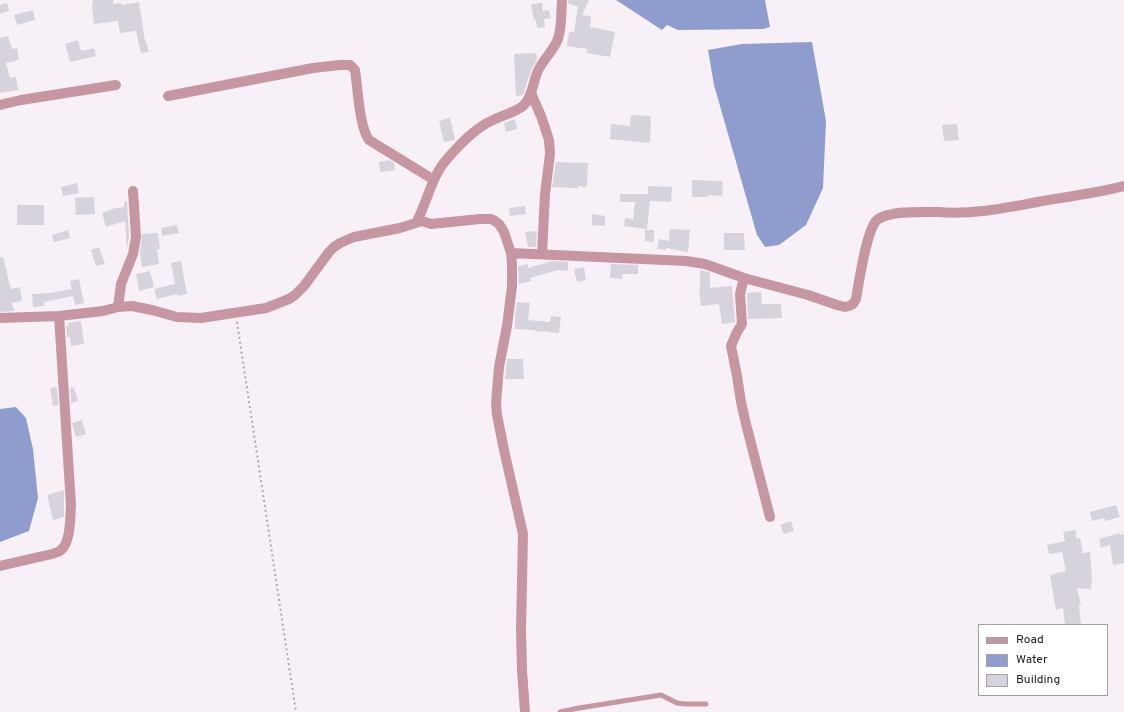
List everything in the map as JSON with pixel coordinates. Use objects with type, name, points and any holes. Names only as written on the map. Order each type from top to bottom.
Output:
[{"type":"street","points":[[525,712],[521,630],[523,534],[504,450],[496,403],[499,367],[507,326],[512,286],[511,253],[504,232],[499,224],[491,219],[431,224],[418,219],[438,172],[469,136],[488,122],[520,108],[525,104],[531,93],[537,72],[557,40],[560,30],[562,0]]},
{"type":"street","points":[[168,96],[313,68],[350,65],[355,70],[365,135],[369,140],[434,180]]},
{"type":"street","points":[[0,105],[21,100],[116,85]]},
{"type":"street","points":[[531,93],[549,140],[550,154],[545,194],[542,254]]},
{"type":"street","points":[[511,253],[686,261],[705,264],[744,278],[808,295],[845,307],[853,304],[856,299],[869,236],[877,219],[892,214],[912,212],[952,213],[1004,208],[1106,191],[1124,186]]},
{"type":"street","points":[[118,307],[121,284],[133,254],[136,237],[133,191]]},
{"type":"street","points":[[0,318],[59,316],[132,306],[177,317],[201,318],[266,308],[296,295],[329,252],[340,243],[354,237],[400,228],[422,221]]},
{"type":"street","points":[[744,278],[740,294],[742,324],[736,332],[731,346],[746,424],[770,517]]},
{"type":"street","points":[[0,566],[60,551],[65,546],[68,538],[71,505],[59,316]]},
{"type":"lane","points":[[560,712],[661,695],[677,703],[706,704]]},
{"type":"path","points":[[236,312],[296,712]]},
{"type":"water","points":[[616,0],[765,0],[770,27],[763,29],[678,30],[667,25],[662,30]]},
{"type":"water","points":[[812,42],[826,121],[823,188],[806,225],[779,245],[765,247],[757,235],[714,85],[708,50],[742,44]]},
{"type":"water","points":[[16,407],[26,418],[33,449],[38,498],[29,531],[0,542],[0,409]]},
{"type":"building","points":[[93,0],[113,0],[113,4],[121,3],[122,5],[139,2],[145,41],[149,52],[141,53],[136,31],[120,33],[118,21],[94,24],[92,6]]},
{"type":"building","points":[[568,0],[589,0],[582,15],[591,16],[590,27],[615,32],[610,57],[587,53],[587,49],[567,46],[569,32],[574,32],[578,7],[568,3]]},
{"type":"building","points":[[7,3],[9,11],[0,14],[0,5]]},
{"type":"building","points":[[542,3],[543,11],[549,10],[551,18],[544,19],[545,27],[537,28],[531,4]]},
{"type":"building","points":[[33,10],[35,20],[17,25],[14,15]]},
{"type":"building","points":[[8,36],[12,49],[17,48],[19,60],[6,63],[10,78],[16,77],[18,90],[0,93],[0,38]]},
{"type":"building","points":[[78,40],[81,51],[94,48],[96,56],[70,62],[65,44]]},
{"type":"building","points":[[536,53],[537,60],[531,70],[523,95],[516,96],[514,54]]},
{"type":"building","points":[[631,115],[651,116],[650,143],[610,139],[611,124],[630,126]]},
{"type":"building","points":[[450,118],[455,140],[444,142],[439,121]]},
{"type":"building","points":[[515,119],[517,129],[506,132],[504,123]]},
{"type":"building","points":[[957,124],[959,140],[944,141],[942,125]]},
{"type":"building","points":[[390,160],[394,163],[395,170],[380,172],[379,162]]},
{"type":"building","points":[[556,162],[588,163],[587,187],[552,187]]},
{"type":"building","points":[[692,180],[723,181],[722,196],[708,195],[708,197],[692,197]]},
{"type":"building","points":[[77,183],[79,193],[63,196],[61,187]]},
{"type":"building","points":[[648,186],[672,187],[671,202],[650,201],[647,229],[624,226],[625,218],[633,219],[635,202],[620,202],[620,194],[648,194]]},
{"type":"building","points":[[94,197],[95,214],[76,215],[75,198]]},
{"type":"building","points":[[127,201],[129,237],[127,249],[125,221],[106,227],[102,213],[118,207],[124,207],[124,202]]},
{"type":"building","points":[[17,205],[44,205],[44,225],[17,225]]},
{"type":"building","points":[[525,206],[526,214],[510,216],[509,208]]},
{"type":"building","points":[[592,214],[605,216],[605,226],[592,225]]},
{"type":"building","points":[[177,225],[179,233],[162,236],[161,228]]},
{"type":"building","points":[[670,229],[690,230],[688,252],[666,248],[665,250],[657,249],[659,239],[669,241]]},
{"type":"building","points":[[68,230],[70,238],[54,242],[52,235]]},
{"type":"building","points":[[645,230],[654,230],[654,242],[645,241]]},
{"type":"building","points":[[537,231],[536,247],[528,247],[525,232]]},
{"type":"building","points":[[158,233],[160,249],[157,249],[159,264],[142,267],[140,253],[142,234]]},
{"type":"building","points":[[724,233],[744,233],[745,250],[724,250]]},
{"type":"building","points":[[99,247],[105,264],[96,266],[91,250]]},
{"type":"building","points":[[0,257],[3,257],[11,289],[20,287],[22,301],[12,303],[14,311],[0,312]]},
{"type":"building","points":[[181,261],[187,294],[177,296],[177,294],[157,299],[154,289],[175,284],[171,263]]},
{"type":"building","points":[[552,261],[568,262],[568,271],[558,270],[530,278],[531,281],[519,284],[518,266],[528,264],[528,268]]},
{"type":"building","points":[[611,264],[638,265],[638,274],[623,274],[622,279],[610,278]]},
{"type":"building","points":[[584,267],[586,280],[577,282],[574,269]]},
{"type":"building","points":[[700,270],[710,273],[710,288],[732,286],[735,322],[722,324],[719,304],[701,306],[699,289]]},
{"type":"building","points":[[150,271],[154,287],[139,291],[136,274]]},
{"type":"building","points":[[79,279],[84,303],[75,305],[73,296],[44,302],[44,306],[33,307],[32,294],[51,293],[72,289],[70,281]]},
{"type":"building","points":[[761,292],[762,304],[781,304],[782,318],[748,319],[747,293]]},
{"type":"building","points":[[517,302],[530,303],[528,320],[550,322],[551,316],[561,317],[559,333],[515,329]]},
{"type":"building","points":[[81,321],[84,344],[71,346],[70,337],[67,337],[66,326],[69,326],[68,323]]},
{"type":"building","points":[[507,359],[523,359],[524,379],[505,379]]},
{"type":"building","points":[[57,387],[58,405],[53,406],[50,388]]},
{"type":"building","points":[[74,387],[78,401],[71,403],[70,388]]},
{"type":"building","points":[[82,420],[86,434],[76,437],[72,423]]},
{"type":"building","points":[[64,490],[64,517],[53,520],[47,495]]},
{"type":"building","points":[[1116,505],[1120,517],[1105,521],[1104,518],[1092,521],[1090,512]]},
{"type":"building","points":[[791,521],[794,531],[784,534],[780,525]]},
{"type":"building","points":[[1075,530],[1077,539],[1080,538],[1083,553],[1090,552],[1092,577],[1091,589],[1077,588],[1081,605],[1079,605],[1081,624],[1065,624],[1063,608],[1056,610],[1050,575],[1066,571],[1062,552],[1049,554],[1047,545],[1065,541],[1063,532]]},
{"type":"building","points":[[1119,533],[1120,535],[1124,534],[1124,563],[1113,565],[1110,545],[1101,548],[1099,539]]}]
